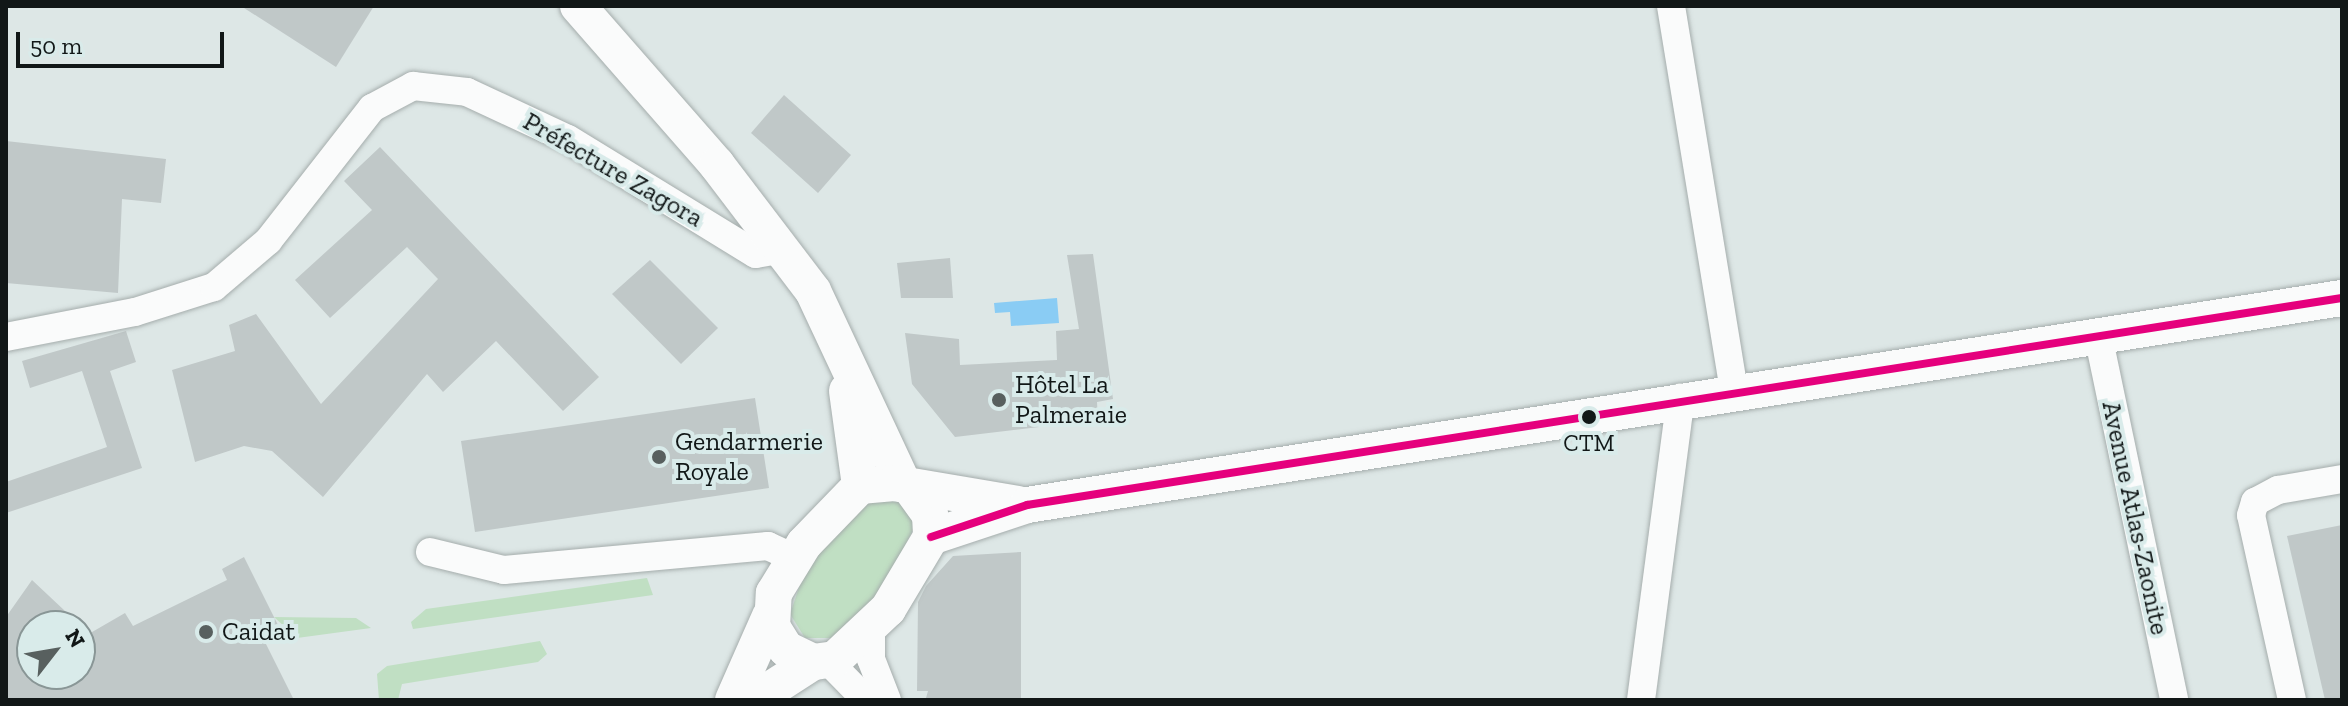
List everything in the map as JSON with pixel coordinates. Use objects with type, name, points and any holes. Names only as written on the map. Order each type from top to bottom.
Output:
[{"type":"main road","points":[[578,6],[783,249],[840,342],[908,488],[930,515],[931,537],[871,630],[754,700]]},
{"type":"main road","points":[[931,537],[1027,505],[1681,398],[2342,298]]},
{"type":"main road","points":[[840,342],[860,486]]},
{"type":"main road","points":[[733,700],[794,558],[860,486],[908,488],[1027,505]]},
{"type":"main road","points":[[770,616],[786,649],[820,661]]},
{"type":"street","points":[[1671,6],[1734,390]]},
{"type":"street","name":"Préfecture Zagora","points":[[6,337],[135,312],[214,287],[268,241],[372,108],[413,86],[467,92],[568,139],[756,254],[783,249]]},
{"type":"street","name":"Avenue Atlas-Zaonite","points":[[2098,335],[2174,700]]},
{"type":"street","points":[[1641,700],[1681,398]]},
{"type":"street","points":[[2292,700],[2251,515],[2255,502],[2278,490],[2342,479]]},
{"type":"street","points":[[430,552],[504,570],[768,546],[794,558]]},
{"type":"street","points":[[871,630],[871,659],[887,700]]},
{"type":"street","points":[[820,661],[866,700]]},
{"type":"green space","points":[[895,498],[910,510],[914,528],[879,597],[832,638],[805,638],[790,614],[806,567],[868,502]]},
{"type":"green space","points":[[647,578],[653,595],[413,629],[411,622],[426,609]]},
{"type":"green space","points":[[274,617],[356,618],[371,628],[297,638]]},
{"type":"green space","points":[[540,641],[547,654],[538,662],[402,684],[398,700],[379,700],[377,674],[387,666]]},
{"type":"water","points":[[1057,298],[1059,323],[1011,326],[1010,312],[995,313],[994,303]]},
{"type":"building","points":[[241,6],[374,6],[336,67]]},
{"type":"building","points":[[784,95],[851,155],[818,193],[751,133]]},
{"type":"building","points":[[6,141],[166,159],[161,203],[122,199],[118,293],[6,283]]},
{"type":"building","points":[[380,147],[599,377],[563,411],[496,341],[443,392],[427,374],[323,497],[272,451],[244,446],[195,462],[172,370],[235,351],[229,325],[256,314],[321,404],[438,279],[407,247],[330,318],[295,280],[372,210],[344,181]]},
{"type":"building","points":[[1093,254],[1113,399],[1097,402],[1098,420],[955,437],[912,384],[905,333],[959,339],[960,365],[1057,360],[1056,331],[1079,329],[1067,255]]},
{"type":"building","points":[[950,258],[953,298],[901,298],[897,263]]},
{"type":"building","points":[[650,260],[718,328],[681,364],[612,294]]},
{"type":"building","points":[[126,331],[136,362],[110,371],[142,468],[6,513],[6,482],[107,447],[82,371],[30,388],[22,361]]},
{"type":"building","points":[[755,398],[769,488],[475,532],[461,441]]},
{"type":"building","points":[[2342,525],[2342,700],[2325,700],[2287,536]]},
{"type":"building","points":[[1021,552],[1021,700],[926,698],[928,691],[917,691],[918,602],[926,586],[953,556]]},
{"type":"building","name":"Caidat","points":[[244,557],[280,629],[262,636],[294,700],[6,700],[6,617],[32,580],[64,610],[16,610],[16,690],[96,690],[96,630],[125,613],[133,626],[227,580],[222,569]]},
{"type":"transit line","points":[[931,537],[1027,505],[2342,298]]},
{"type":"place","name":"Hôtel La Palmeraie","points":[[999,400]]},
{"type":"place","name":"CTM","points":[[1589,417]]},
{"type":"place","name":"Gendarmerie Royale","points":[[659,457]]},
{"type":"place","name":"Caidat","points":[[206,632]]}]
